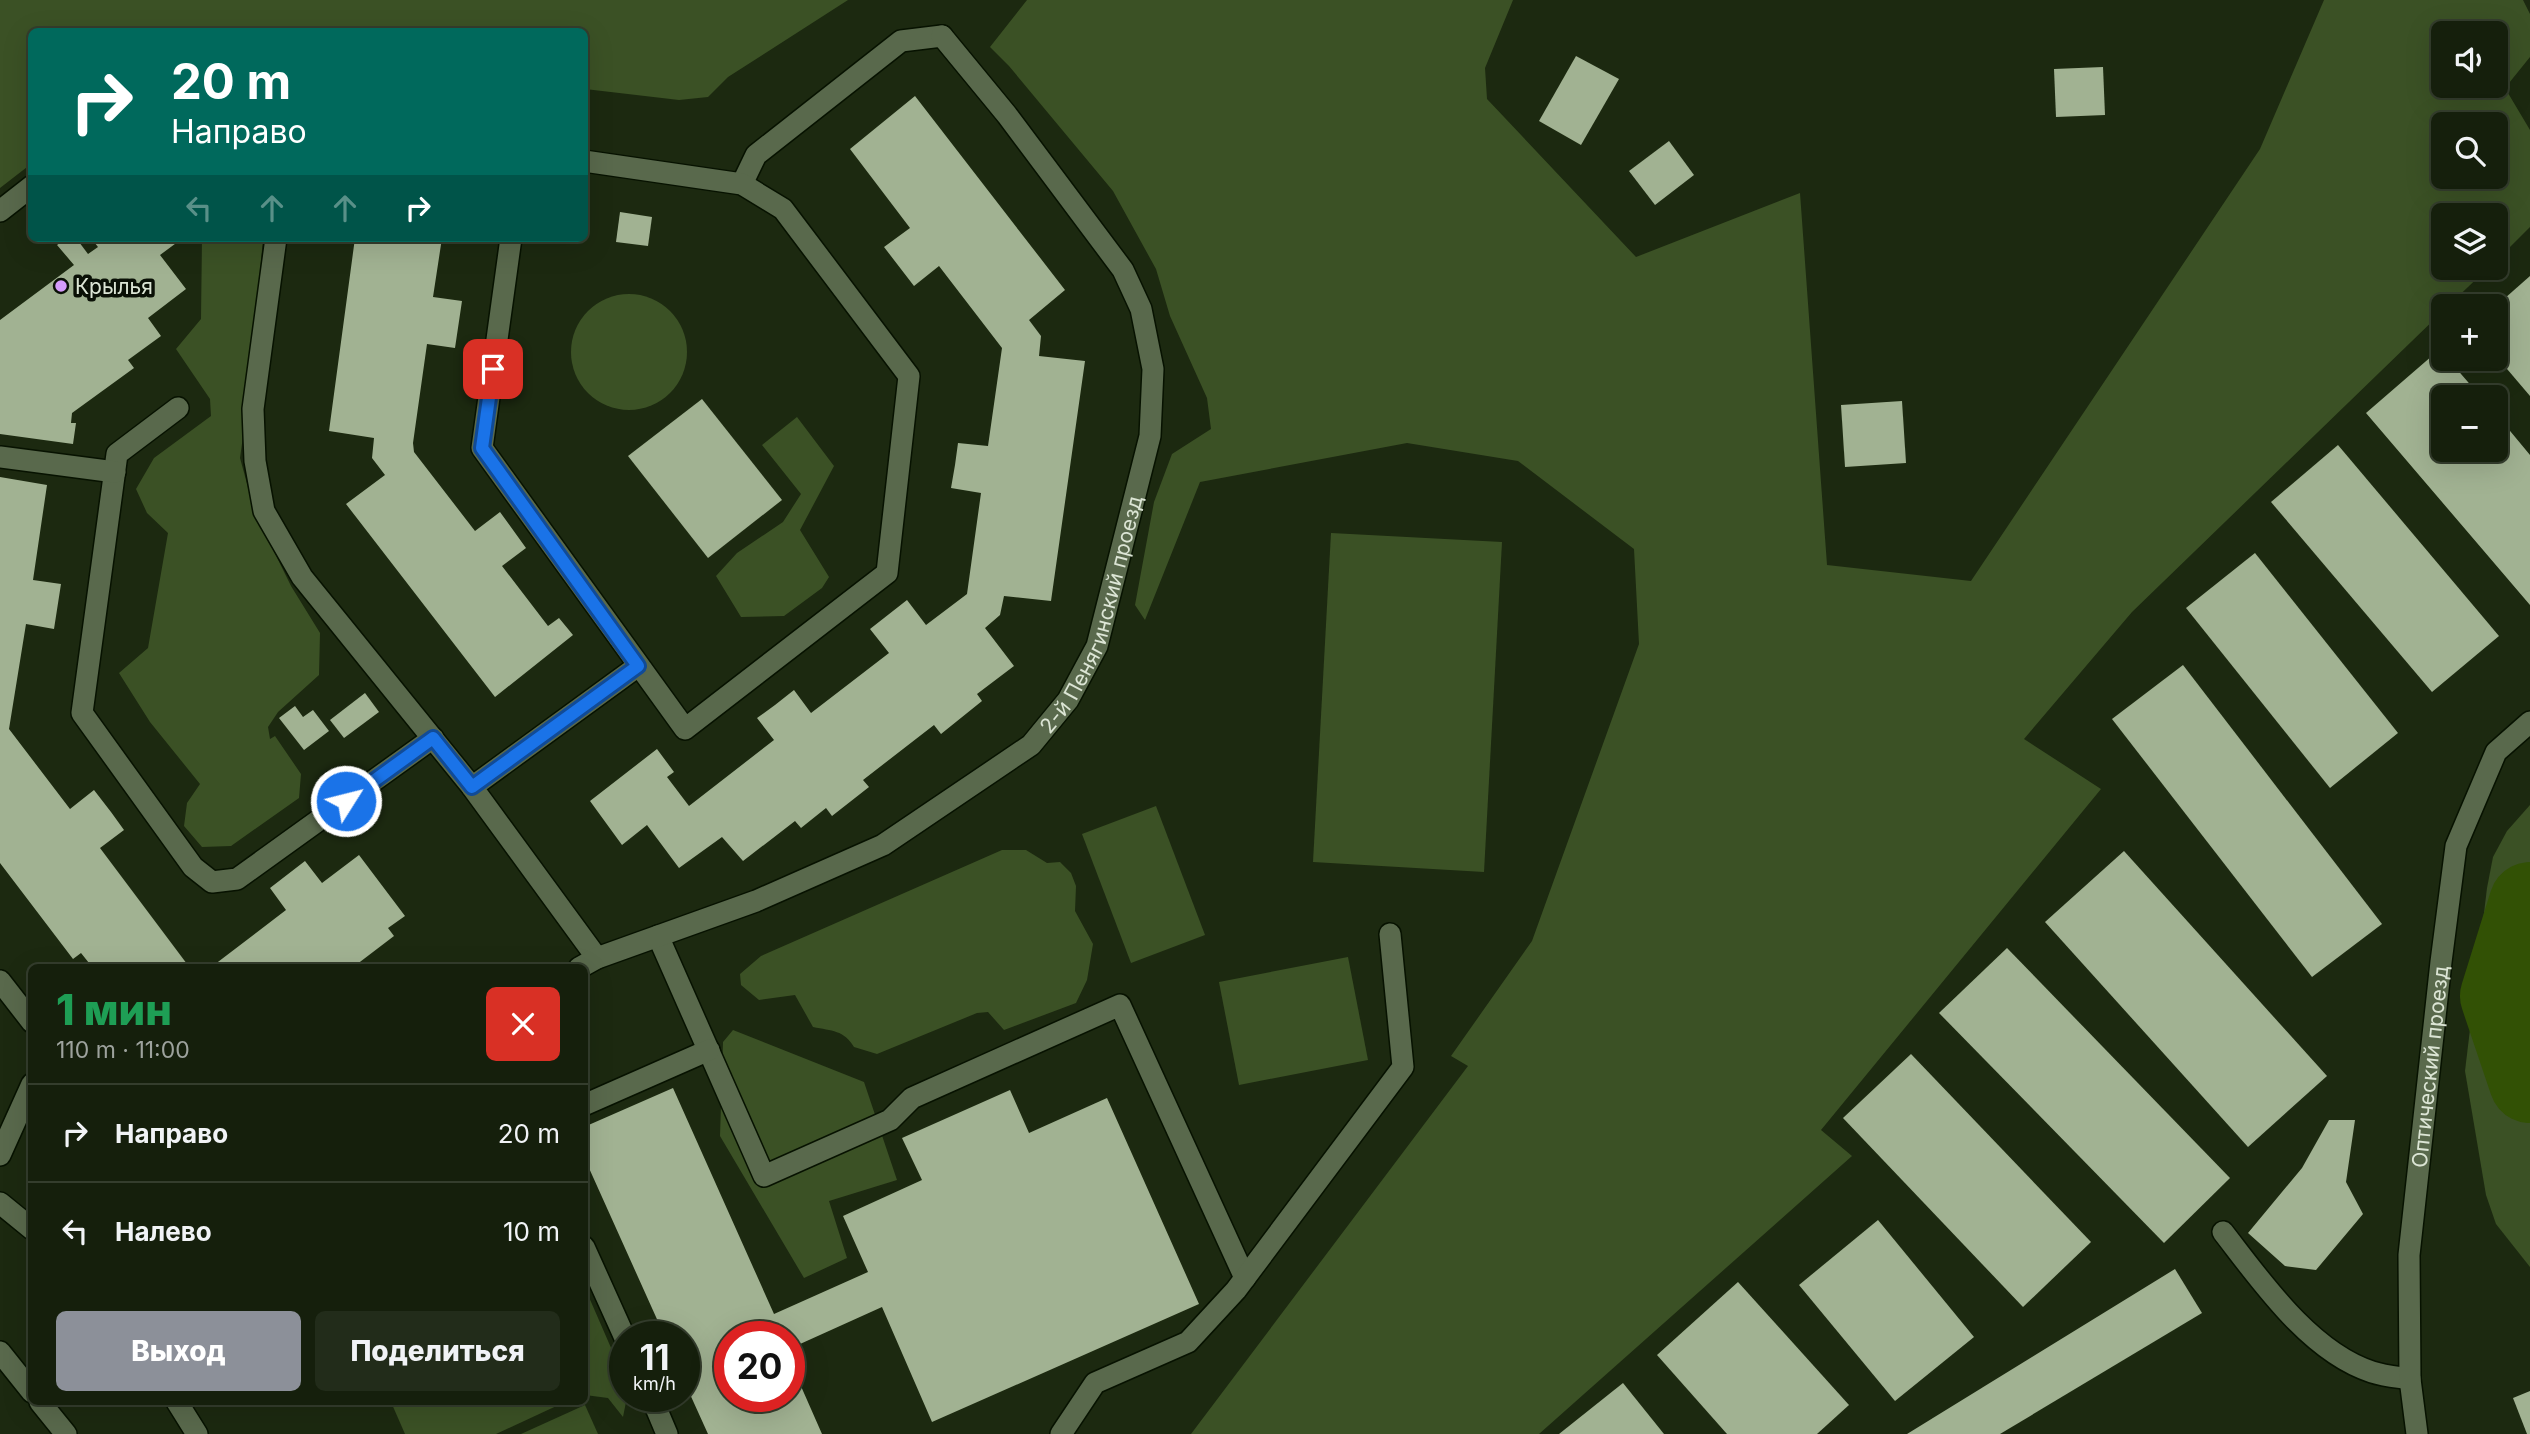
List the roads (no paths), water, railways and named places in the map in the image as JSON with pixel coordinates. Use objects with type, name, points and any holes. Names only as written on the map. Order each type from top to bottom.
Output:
[{"type":"street","name":"2-й Пенягинский проезд","points":[[588,963],[756,901],[883,845],[1031,745],[1068,700],[1097,646],[1150,436],[1153,369],[1141,309],[1123,270],[1007,115],[942,36],[901,41],[757,155],[742,184]]},
{"type":"street","points":[[510,242],[482,448],[685,729],[887,573],[909,376],[783,209],[742,184],[588,162]]},
{"type":"street","points":[[0,211],[28,189]]},
{"type":"street","points":[[275,242],[253,409],[255,461],[264,511],[302,576],[472,787],[588,963]]},
{"type":"street","points":[[178,408],[117,454],[82,713],[193,867],[212,882],[237,879],[433,738]]},
{"type":"street","points":[[0,457],[115,472]]},
{"type":"street","points":[[472,787],[638,666]]},
{"type":"street","name":"Оптический проезд","points":[[2417,1434],[2410,1379],[2409,1255],[2456,846],[2496,751],[2530,722]]},
{"type":"street","points":[[1061,1434],[1095,1382],[1188,1342],[1245,1278],[1403,1067],[1390,934]]},
{"type":"street","points":[[658,936],[764,1176],[890,1120],[912,1098],[1120,1005],[1245,1278]]},
{"type":"street","points":[[0,981],[28,1017]]},
{"type":"street","points":[[588,1103],[709,1050]]},
{"type":"street","points":[[0,1155],[28,1093]]},
{"type":"street","points":[[0,1203],[28,1226]]},
{"type":"street","points":[[2222,1232],[2273,1296],[2328,1350],[2371,1372],[2410,1379]]},
{"type":"street","points":[[588,1256],[617,1321]]},
{"type":"street","points":[[0,1352],[28,1387]]},
{"type":"street","points":[[42,1405],[66,1434]]},
{"type":"street","points":[[179,1405],[197,1434]]},
{"type":"street","points":[[658,1412],[667,1434]]},
{"type":"waterway","points":[[2530,903],[2501,996],[2530,1082]]},
{"type":"place","name":"Крылья","points":[[61,286]]}]
